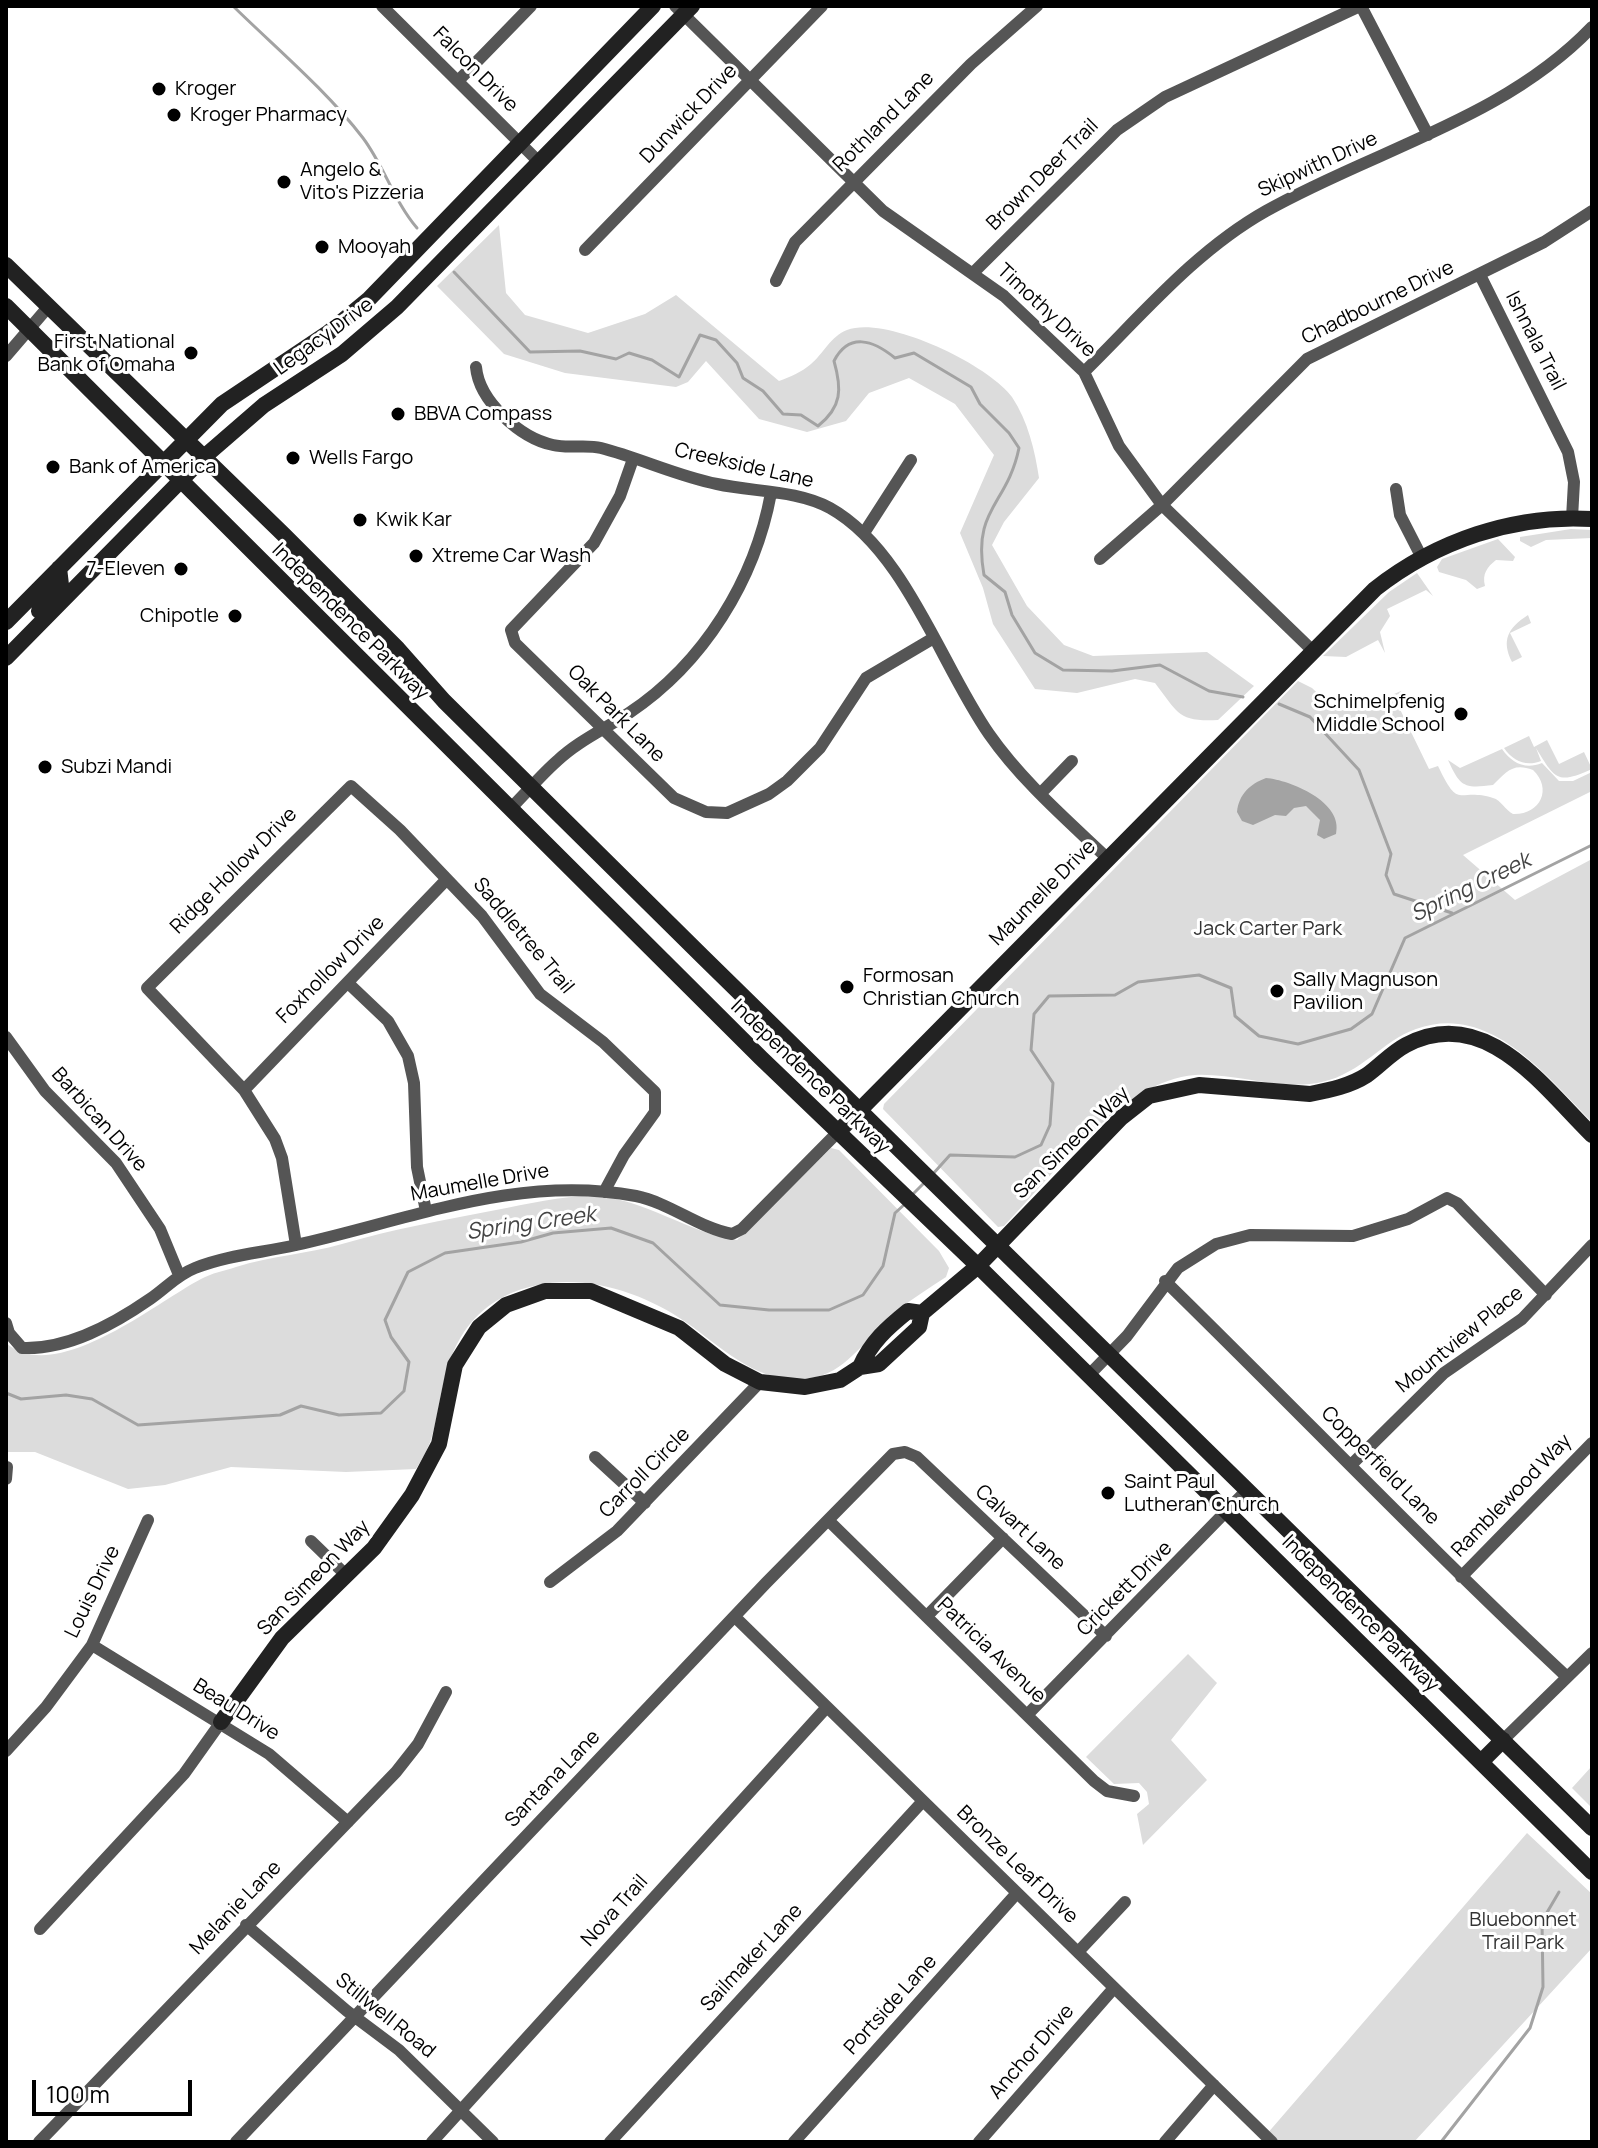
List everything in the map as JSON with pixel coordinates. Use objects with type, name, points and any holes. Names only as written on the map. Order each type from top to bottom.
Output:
[{"type":"main road","name":"Legacy Drive","points":[[6,622],[185,439],[252,381],[328,333],[368,300],[653,6]]},
{"type":"main road","name":"Legacy Drive","points":[[6,658],[204,457],[264,405],[342,354],[397,307],[540,163],[684,9]]},
{"type":"main road","name":"Independence Parkway","points":[[6,265],[204,457],[444,701],[859,1110],[1592,1828]]},
{"type":"main road","name":"Independence Parkway","points":[[6,306],[180,482],[314,609],[510,809],[1592,1872]]},
{"type":"main road","points":[[328,333],[342,354]]},
{"type":"main road","name":"Maumelle Drive","points":[[838,1132],[1106,857],[1375,589],[1421,556],[1479,533],[1572,518],[1592,519]]},
{"type":"main road","points":[[33,630],[33,619],[61,585],[59,568]]},
{"type":"main road","points":[[314,609],[337,589]]},
{"type":"main road","name":"San Simeon Way","points":[[221,1722],[282,1638],[374,1548],[426,1472],[439,1444],[455,1365],[479,1327],[506,1305],[545,1291],[591,1291],[679,1328],[725,1364],[760,1382],[805,1387],[840,1380],[860,1367],[869,1347],[888,1328],[908,1311],[922,1313],[978,1266],[1121,1118],[1149,1096],[1199,1085],[1310,1094],[1367,1075],[1408,1043],[1440,1034],[1462,1035],[1503,1048],[1592,1135]]},
{"type":"main road","points":[[1388,1671],[1411,1649]]},
{"type":"main road","points":[[1481,1762],[1503,1740]]},
{"type":"street","name":"Falcon Drive","points":[[382,6],[540,163]]},
{"type":"street","points":[[458,81],[531,6]]},
{"type":"street","name":"Dunwick Drive","points":[[585,250],[822,6]]},
{"type":"street","name":"Rothland Lane","points":[[776,281],[795,242],[852,181],[971,64],[1037,6]]},
{"type":"street","points":[[1361,6],[1428,135]]},
{"type":"street","name":"Brown Deer Trail","points":[[974,272],[1117,130],[1165,97],[1361,6]]},
{"type":"street","name":"Timothy Drive","points":[[684,9],[749,80],[898,224],[974,272],[1084,372],[1119,446],[1162,505],[1312,650]]},
{"type":"street","name":"Skipwith Drive","points":[[1084,372],[1224,238],[1267,210],[1428,135],[1535,76],[1561,57],[1592,27]]},
{"type":"street","name":"Chadbourne Drive","points":[[1100,559],[1162,505],[1307,359],[1480,275],[1592,211]]},
{"type":"street","name":"Ishnala Trail","points":[[1480,275],[1568,452],[1574,482],[1572,518]]},
{"type":"street","points":[[6,356],[49,306]]},
{"type":"street","name":"Creekside Lane","points":[[476,367],[477,379],[491,402],[527,435],[557,446],[600,448],[718,485],[771,493],[828,507],[864,533],[894,569],[990,736],[1041,793],[1106,857]]},
{"type":"street","name":"Oak Park Lane","points":[[633,459],[620,496],[594,543],[511,630],[515,643],[674,798],[706,812],[727,813],[760,799],[787,781],[820,748],[866,678],[932,639]]},
{"type":"street","points":[[864,533],[911,460]]},
{"type":"street","points":[[1396,489],[1400,515],[1421,556]]},
{"type":"street","points":[[510,809],[559,759],[656,692],[704,642],[754,559],[771,493]]},
{"type":"street","points":[[1041,793],[1072,761]]},
{"type":"street","name":"Saddletree Trail","points":[[351,786],[482,916],[540,994],[603,1042],[655,1092],[655,1112],[624,1155],[604,1192]]},
{"type":"street","name":"Ridge Hollow Drive","points":[[244,1090],[147,988],[351,786]]},
{"type":"street","name":"Foxhollow Drive","points":[[244,1090],[447,879]]},
{"type":"street","points":[[348,983],[388,1021],[408,1056],[414,1083],[417,1167],[426,1211]]},
{"type":"street","name":"Barbican Drive","points":[[6,1037],[45,1091],[116,1163],[160,1229],[179,1275]]},
{"type":"street","points":[[244,1090],[275,1139],[282,1158],[296,1245]]},
{"type":"street","name":"Maumelle Drive","points":[[6,1323],[9,1333],[22,1348],[46,1347],[101,1328],[149,1300],[179,1275],[232,1255],[296,1245],[426,1211],[532,1190],[604,1192],[639,1197],[732,1234],[742,1229],[838,1132]]},
{"type":"street","points":[[1089,1375],[1147,1311],[1165,1281],[1199,1253],[1250,1235],[1353,1236],[1408,1219],[1447,1198],[1457,1203],[1546,1295]]},
{"type":"street","name":"Mountview Place","points":[[1352,1464],[1444,1373],[1505,1333],[1546,1295],[1592,1245]]},
{"type":"street","name":"Copperfield Lane","points":[[1165,1281],[1352,1464],[1461,1577],[1567,1677]]},
{"type":"street","name":"Carroll Circle","points":[[550,1582],[588,1556],[645,1503],[760,1382]]},
{"type":"street","name":"Ramblewood Way","points":[[1461,1577],[1592,1443]]},
{"type":"street","name":"Santana Lane","points":[[236,2142],[887,1458],[905,1452]]},
{"type":"street","name":"Calvart Lane","points":[[905,1452],[917,1457],[1106,1636]]},
{"type":"street","points":[[595,1457],[645,1503]]},
{"type":"street","points":[[6,1479],[7,1467]]},
{"type":"street","name":"Crickett Drive","points":[[1028,1714],[1248,1489]]},
{"type":"street","name":"Louis Drive","points":[[6,1751],[46,1707],[92,1645],[148,1520]]},
{"type":"street","name":"Patricia Avenue","points":[[828,1520],[1094,1781],[1107,1791],[1134,1796]]},
{"type":"street","points":[[927,1616],[1003,1538]]},
{"type":"street","points":[[311,1541],[347,1576]]},
{"type":"street","name":"Bronze Leaf Drive","points":[[735,1617],[1272,2142]]},
{"type":"street","name":"Beau Drive","points":[[92,1645],[269,1754],[348,1822]]},
{"type":"street","points":[[1503,1740],[1592,1653]]},
{"type":"street","name":"Melanie Lane","points":[[39,2142],[348,1822],[418,1744],[446,1692]]},
{"type":"street","name":"Nova Trail","points":[[432,2142],[827,1707]]},
{"type":"street","name":"San Simeon Way","points":[[40,1929],[184,1774],[221,1722]]},
{"type":"street","name":"Sailmaker Lane","points":[[610,2142],[923,1801]]},
{"type":"street","name":"Portside Lane","points":[[794,2142],[1017,1893]]},
{"type":"street","points":[[1078,1952],[1125,1902]]},
{"type":"street","name":"Stillwell Road","points":[[246,1925],[399,2050],[493,2142]]},
{"type":"street","name":"Anchor Drive","points":[[979,2142],[1114,1988]]},
{"type":"street","points":[[1165,2142],[1214,2085]]},
{"type":"green space","points":[[499,225],[506,293],[525,315],[588,333],[645,314],[676,295],[779,381],[807,367],[841,333],[864,327],[910,336],[982,371],[1000,384],[1018,406],[1030,436],[1039,478],[1004,522],[992,545],[1027,606],[1064,645],[1093,656],[1207,652],[1254,686],[1218,720],[1195,719],[1180,714],[1155,683],[1135,679],[1077,693],[1035,689],[993,624],[983,588],[960,533],[994,455],[955,404],[909,378],[869,393],[846,421],[807,432],[759,419],[706,361],[688,382],[676,387],[565,373],[504,354],[437,286]]},
{"type":"green space","points":[[1571,529],[1592,530],[1592,538],[1546,540],[1531,547],[1520,541],[1520,537]]},
{"type":"green space","points":[[1498,539],[1515,557],[1513,561],[1496,560],[1485,574],[1485,586],[1477,589],[1466,580],[1439,572],[1437,567],[1442,559]]},
{"type":"green space","points":[[1417,573],[1433,596],[1426,590],[1387,609],[1390,616],[1380,632],[1385,653],[1378,640],[1346,657],[1323,656],[1389,592]]},
{"type":"green space","points":[[1528,615],[1531,623],[1510,633],[1522,657],[1512,662],[1507,647],[1508,635],[1516,625]]},
{"type":"green space","name":"Jack Carter Park","points":[[1298,681],[1312,688],[1331,706],[1345,711],[1359,709],[1401,691],[1402,695],[1395,699],[1429,769],[1438,766],[1456,793],[1493,798],[1513,814],[1530,810],[1541,800],[1542,785],[1533,770],[1515,768],[1493,785],[1469,786],[1460,780],[1448,760],[1460,768],[1502,749],[1519,764],[1530,766],[1542,763],[1559,781],[1573,781],[1592,772],[1592,791],[1463,855],[1515,900],[1592,859],[1592,1122],[1536,1065],[1514,1048],[1492,1034],[1468,1026],[1443,1023],[1404,1034],[1349,1072],[1322,1082],[1274,1083],[1210,1075],[1168,1081],[1141,1094],[1115,1112],[1066,1158],[1004,1226],[998,1227],[883,1109],[884,1104]]},
{"type":"green space","points":[[1529,736],[1534,747],[1547,740],[1559,764],[1584,752],[1592,769],[1564,778],[1548,767],[1536,748],[1541,761],[1525,763],[1511,756],[1504,748]]},
{"type":"green space","points":[[831,1148],[839,1150],[939,1251],[949,1268],[946,1277],[896,1311],[853,1355],[823,1375],[784,1379],[766,1374],[733,1357],[654,1303],[616,1289],[557,1282],[506,1296],[487,1307],[464,1332],[447,1370],[431,1440],[416,1469],[346,1472],[231,1467],[165,1485],[128,1489],[35,1452],[6,1452],[6,1343],[27,1354],[51,1355],[78,1348],[218,1272],[399,1229],[556,1199],[612,1198],[737,1240]]},
{"type":"green space","points":[[1188,1654],[1217,1683],[1171,1740],[1207,1780],[1143,1845],[1137,1814],[1149,1804],[1147,1792],[1139,1783],[1114,1784],[1086,1757]]},
{"type":"green space","points":[[1592,1766],[1592,1808],[1572,1788]]},
{"type":"green space","name":"Bluebonnet Trail Park","points":[[1527,1833],[1592,1894],[1592,1948],[1414,2142],[1260,2142]]},
{"type":"shaded area","points":[[1266,778],[1301,788],[1324,803],[1336,822],[1336,834],[1324,839],[1317,835],[1320,820],[1306,806],[1294,808],[1286,816],[1275,815],[1253,825],[1242,821],[1237,812],[1243,795],[1255,783]]},
{"type":"waterway","points":[[233,6],[349,120],[417,228]]},
{"type":"waterway","points":[[454,272],[530,352],[580,351],[616,359],[629,353],[652,360],[679,377],[700,335],[716,340],[737,363],[743,378],[763,391],[783,414],[801,415],[818,426],[836,404],[839,389],[834,361],[847,346],[870,343],[895,358],[914,353],[971,387],[980,404],[1009,433],[1019,448],[1007,483],[987,521],[982,553],[984,575],[1005,592],[1012,615],[1035,653],[1063,670],[1112,671],[1160,665],[1209,691],[1243,697]]},
{"type":"waterway","points":[[1279,704],[1310,717],[1359,770],[1391,854],[1386,875],[1394,894],[1452,913]]},
{"type":"waterway","name":"Spring Creek","points":[[932,1175],[950,1155],[1015,1157],[1041,1145],[1050,1125],[1053,1083],[1031,1050],[1034,1014],[1049,996],[1115,995],[1138,982],[1199,975],[1231,988],[1235,1016],[1259,1036],[1298,1044],[1351,1029],[1372,1014],[1405,938],[1592,845]]},
{"type":"waterway","name":"Spring Creek","points":[[912,1195],[924,1183]]},
{"type":"waterway","name":"Spring Creek","points":[[6,1393],[21,1399],[66,1395],[92,1399],[138,1425],[280,1415],[301,1406],[339,1415],[381,1413],[404,1391],[409,1362],[391,1337],[385,1320],[408,1272],[445,1253],[521,1242],[553,1233],[611,1228],[653,1243],[720,1305],[769,1310],[829,1310],[863,1295],[883,1266],[895,1213],[905,1204]]},
{"type":"waterway","points":[[1441,2142],[1530,2028],[1543,1987],[1542,1921],[1559,1892]]},
{"type":"place","name":"Kroger","points":[[159,89]]},
{"type":"place","name":"Kroger Pharmacy","points":[[174,115]]},
{"type":"place","name":"Angelo & Vito's Pizzeria","points":[[284,182]]},
{"type":"place","name":"Mooyah","points":[[322,247]]},
{"type":"place","name":"First National Bank of Omaha","points":[[191,353]]},
{"type":"place","name":"BBVA Compass","points":[[398,414]]},
{"type":"place","name":"Wells Fargo","points":[[293,458]]},
{"type":"place","name":"Bank of America","points":[[53,467]]},
{"type":"place","name":"Kwik Kar","points":[[360,520]]},
{"type":"place","name":"Xtreme Car Wash","points":[[416,556]]},
{"type":"place","name":"7-Eleven","points":[[181,569]]},
{"type":"place","name":"Chipotle","points":[[235,616]]},
{"type":"place","name":"Schimelpfenig Middle School","points":[[1461,714]]},
{"type":"place","name":"Subzi Mandi","points":[[45,767]]},
{"type":"place","name":"Formosan Christian Church","points":[[847,987]]},
{"type":"place","name":"Sally Magnuson Pavilion","points":[[1277,991]]},
{"type":"place","name":"Saint Paul Lutheran Church","points":[[1108,1493]]}]
